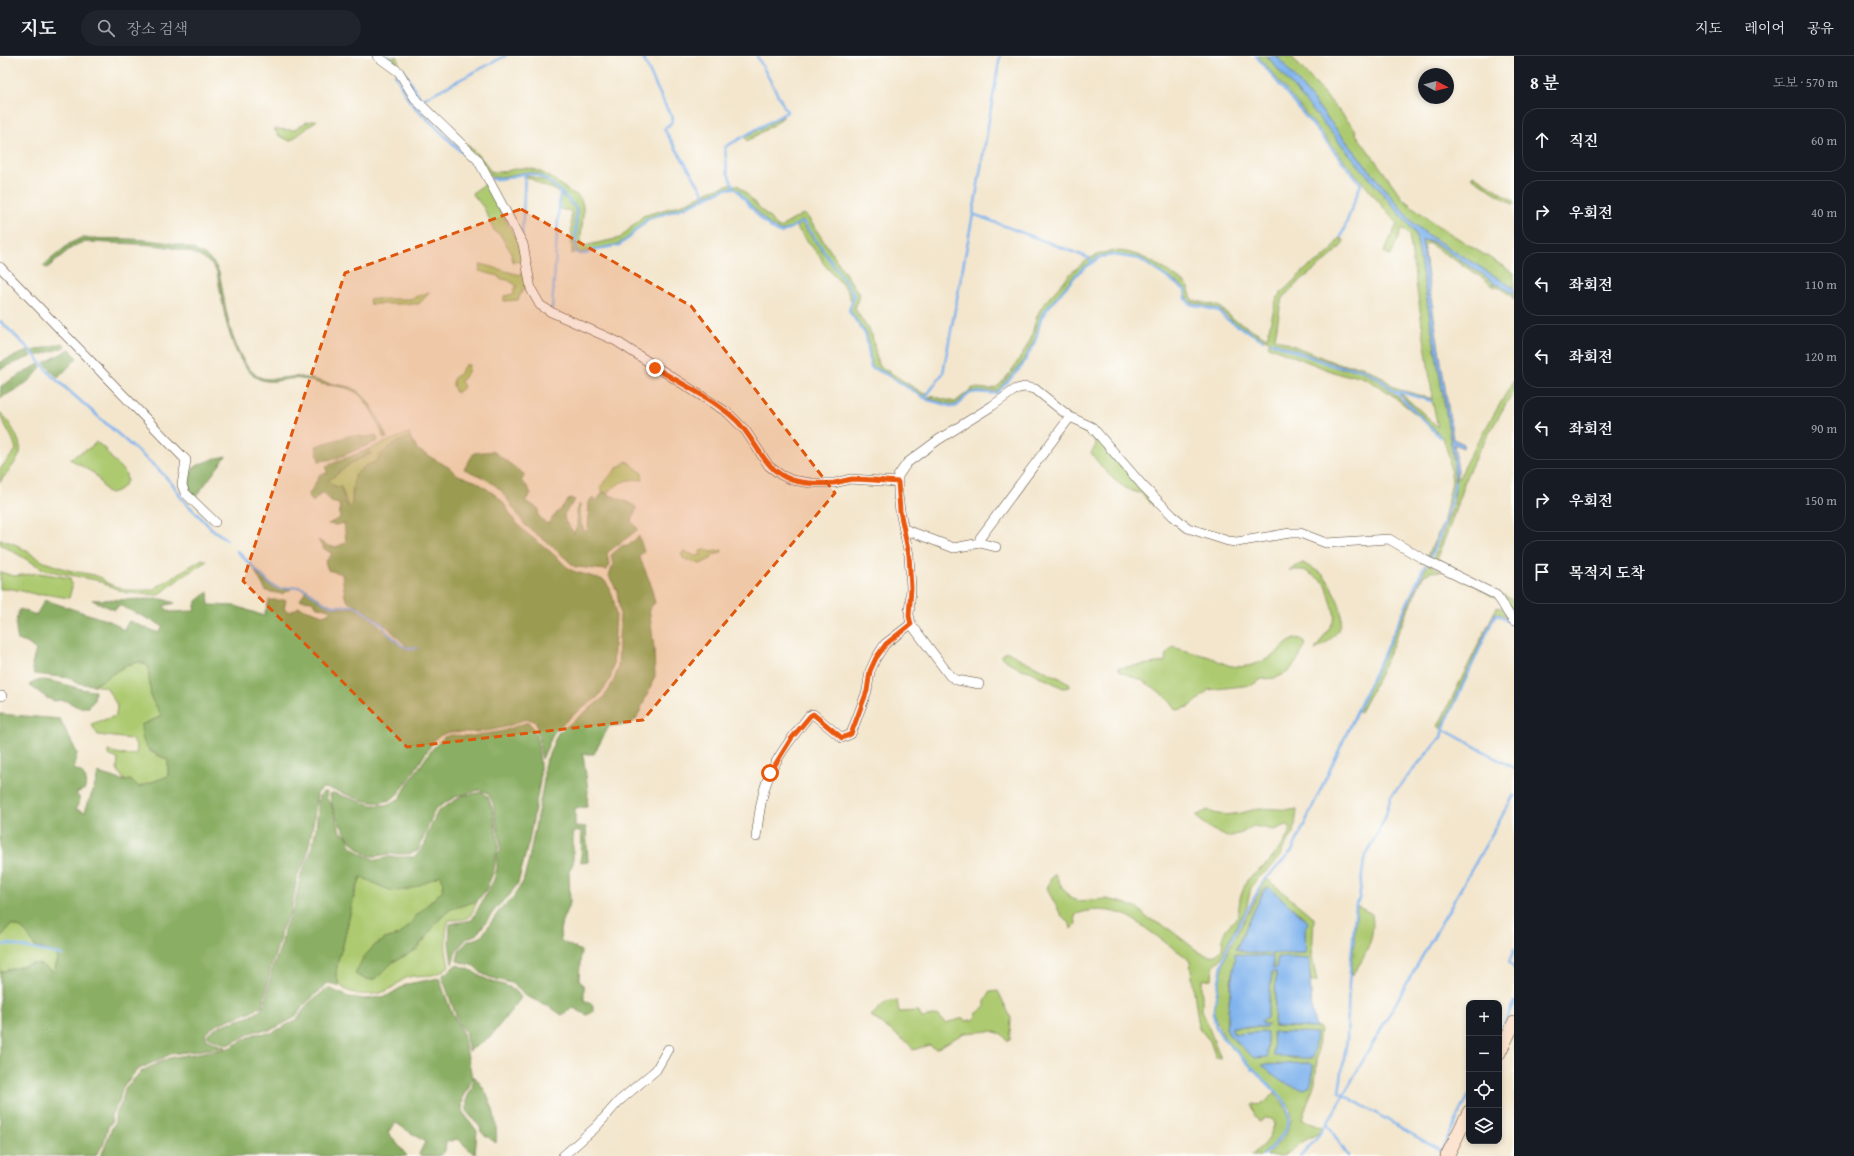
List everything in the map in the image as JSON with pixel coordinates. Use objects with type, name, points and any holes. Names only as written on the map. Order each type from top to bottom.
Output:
[{"type":"street","points":[[377,56],[399,72],[416,100],[478,160],[523,244],[526,252],[531,289],[540,305],[551,312],[616,341],[728,413],[745,430],[769,466],[781,475],[792,480],[811,483],[835,482],[850,479],[898,482]]},
{"type":"street","points":[[0,267],[186,460],[182,475],[182,485],[185,493],[214,522]]},
{"type":"street","points":[[979,684],[958,680],[950,676],[911,624],[909,616],[911,588],[909,555],[898,495],[898,476],[907,463],[938,440],[1016,389],[1024,387],[1035,389],[1070,417],[1092,427],[1143,486],[1173,516],[1188,528],[1228,541],[1237,542],[1295,533],[1310,536],[1326,544],[1389,539],[1425,560],[1496,595],[1501,600],[1507,613],[1514,621]]},
{"type":"street","points":[[980,543],[980,538],[1070,417]]},
{"type":"street","points":[[904,529],[954,548],[980,543],[996,547]]},
{"type":"street","points":[[756,837],[759,817],[770,773],[791,739],[813,714],[842,738],[851,734],[867,691],[870,671],[876,658],[886,644],[911,624]]},
{"type":"street","points":[[1502,1047],[1514,1023]]},
{"type":"street","points":[[563,1156],[596,1127],[619,1101],[656,1070],[668,1049]]},
{"type":"street","points":[[1447,1156],[1466,1118]]},
{"type":"highlighted area","points":[[521,209],[691,306],[835,493],[643,720],[407,747],[243,581],[345,273]]},
{"type":"green space","points":[[390,56],[397,57],[400,68]]},
{"type":"green space","points":[[1258,56],[1267,56],[1414,231],[1417,241],[1453,455],[1455,480],[1457,477],[1460,478],[1466,462],[1514,380],[1514,390],[1477,454],[1466,477],[1450,526],[1438,555],[1438,559],[1514,601],[1514,618],[1505,604],[1433,559],[1454,503],[1455,487],[1446,521],[1429,557],[1426,558],[1443,524],[1452,482],[1449,457],[1443,438],[1399,393],[1438,427],[1432,400],[1397,392],[1379,377],[1362,368],[1337,365],[1275,342],[1271,342],[1338,368],[1360,370],[1377,379],[1386,386],[1416,414],[1388,392],[1367,379],[1355,375],[1346,376],[1328,370],[1268,346],[1270,342],[1234,323],[1219,309],[1190,302],[1184,287],[1137,258],[1110,254],[1101,256],[1084,267],[1073,277],[1041,316],[1036,337],[1021,365],[997,391],[970,392],[955,405],[927,398],[931,396],[955,402],[973,388],[989,389],[998,386],[1015,366],[1025,350],[1031,338],[1041,308],[1064,281],[1080,266],[1095,256],[1109,252],[1123,252],[1138,255],[1153,262],[1185,283],[1188,286],[1192,300],[1219,306],[1233,319],[1267,338],[1277,297],[1308,267],[1320,261],[1332,250],[1339,238],[1344,240],[1334,254],[1295,285],[1281,302],[1275,338],[1338,364],[1362,366],[1379,375],[1397,389],[1433,399],[1409,235],[1402,228],[1391,256],[1384,252],[1397,224]]},
{"type":"green space","points":[[1277,56],[1291,56],[1355,129],[1356,134],[1404,200],[1435,224],[1514,273],[1514,288],[1428,235],[1412,222]]},
{"type":"green space","points":[[400,68],[419,99],[483,160],[490,171],[499,172],[521,168],[532,169],[548,176],[568,191],[579,197],[583,206],[581,239],[584,246],[620,238],[643,216],[680,205],[704,194],[705,196],[684,206],[647,219],[630,237],[618,244],[580,253],[577,251],[577,208],[566,196],[552,183],[537,174],[529,172],[502,177],[491,177],[480,160],[417,99]]},
{"type":"green space","points":[[784,116],[778,122],[747,141],[745,137]]},
{"type":"green space","points":[[317,120],[290,141],[278,135],[274,129],[294,130],[307,122]]},
{"type":"green space","points":[[526,175],[545,181],[558,190],[558,193],[553,189],[540,185],[532,179],[526,178]]},
{"type":"green space","points":[[1473,175],[1514,201],[1514,205],[1471,177]]},
{"type":"green space","points":[[485,184],[520,245],[524,261],[513,262],[511,252],[499,233],[495,232],[484,208],[472,193]]},
{"type":"green space","points":[[730,184],[739,186],[779,228],[803,214],[807,216],[859,294],[855,309],[872,335],[878,365],[924,394],[929,392],[925,397],[884,372],[872,367],[867,334],[849,309],[855,296],[854,293],[803,221],[789,229],[780,231],[769,224],[735,188],[731,187],[706,195],[706,192]]},
{"type":"green space","points":[[560,193],[575,209],[575,252],[572,254],[571,211],[559,209]]},
{"type":"green space","points":[[801,223],[847,284],[853,296],[851,300],[847,290],[823,263],[821,258],[796,227]]},
{"type":"green space","points":[[81,238],[157,241],[178,245],[196,251],[210,259],[219,272],[228,319],[235,342],[239,353],[250,370],[265,379],[303,377],[350,387],[363,396],[368,402],[377,416],[387,438],[384,439],[376,419],[364,400],[350,389],[301,379],[266,381],[258,379],[254,376],[245,367],[238,356],[224,313],[217,272],[210,263],[199,256],[170,247],[88,242],[77,244],[47,268],[43,266],[69,244]]},
{"type":"green space","points":[[1422,240],[1430,242],[1453,254],[1514,294],[1514,299],[1502,289],[1493,286],[1428,243],[1424,246],[1430,295]]},
{"type":"green space","points":[[481,264],[520,275],[525,267],[528,288],[523,289],[518,300],[504,301],[504,296],[514,294],[514,288],[517,286],[508,280],[500,279],[498,276],[479,271]]},
{"type":"green space","points":[[430,292],[419,304],[370,304],[369,299],[409,299]]},
{"type":"green space","points":[[63,343],[65,347],[37,356],[32,351]]},
{"type":"green space","points":[[70,349],[77,358],[58,378],[44,363]]},
{"type":"green space","points":[[28,351],[32,356],[0,369],[0,362]]},
{"type":"green space","points":[[39,364],[41,366],[34,376],[18,388],[0,398],[1,386]]},
{"type":"green space","points":[[465,365],[469,365],[468,372],[461,381],[464,387],[456,393],[453,386],[453,379],[460,373]]},
{"type":"green space","points":[[0,412],[7,420],[17,437],[20,453],[0,482],[0,469],[16,450],[13,439],[2,419]]},
{"type":"green space","points":[[1069,421],[1091,429],[1165,513],[1149,502],[1141,493],[1126,488],[1112,478],[1091,453],[1096,445],[1095,441]]},
{"type":"green space","points":[[409,433],[410,437],[395,443],[381,454],[376,462],[365,466],[352,491],[352,505],[349,508],[341,487],[334,486],[328,481],[351,463],[371,454],[369,449]]},
{"type":"green space","points":[[351,435],[366,437],[376,435],[378,441],[335,459],[319,461],[316,446]]},
{"type":"green space","points":[[410,437],[418,450],[450,468],[456,474],[477,482],[497,496],[503,502],[514,520],[525,532],[551,552],[566,566],[573,571],[601,579],[606,582],[614,601],[616,616],[613,668],[610,680],[597,698],[573,715],[554,732],[542,759],[536,723],[527,719],[494,730],[449,732],[439,736],[430,746],[401,790],[390,800],[382,802],[365,801],[331,789],[323,788],[317,794],[306,860],[298,874],[291,911],[281,930],[279,942],[270,970],[263,1005],[224,1021],[210,1029],[205,1034],[207,1040],[225,1047],[171,1054],[137,1070],[122,1088],[119,1102],[111,1115],[112,1122],[108,1127],[103,1145],[95,1156],[0,1156],[0,972],[31,964],[39,964],[54,972],[58,959],[56,953],[35,947],[26,933],[16,926],[11,925],[0,938],[0,714],[60,719],[77,753],[74,769],[81,772],[86,779],[85,789],[76,793],[80,799],[76,809],[85,812],[96,783],[98,773],[125,781],[130,780],[139,787],[168,776],[168,760],[151,751],[143,739],[141,725],[162,716],[151,698],[148,666],[140,662],[128,664],[100,682],[92,685],[76,683],[70,678],[34,674],[32,664],[36,650],[27,643],[18,640],[17,636],[16,620],[20,609],[36,615],[45,600],[109,621],[116,624],[123,630],[129,621],[159,633],[163,626],[119,605],[115,610],[92,600],[162,599],[175,603],[163,606],[170,612],[194,611],[196,602],[208,592],[209,605],[236,606],[264,616],[269,600],[286,600],[284,609],[290,612],[299,607],[323,615],[330,612],[329,609],[317,607],[312,601],[300,600],[306,590],[326,605],[335,608],[357,609],[364,613],[407,650],[418,649],[418,647],[407,647],[384,624],[357,605],[349,603],[345,597],[342,574],[328,570],[325,562],[332,554],[323,548],[318,540],[332,547],[346,542],[344,523],[336,525],[328,524],[340,518],[339,504],[331,502],[323,492],[313,502],[308,496],[320,475],[327,473],[326,466],[369,449],[371,453],[351,463],[328,481],[334,486],[341,487],[345,502],[349,508],[352,505],[354,476],[365,466],[376,462],[381,454],[395,443]]},
{"type":"green space","points":[[96,442],[107,450],[106,452],[126,474],[127,481],[121,488],[111,493],[107,493],[95,474],[70,459]]},
{"type":"green space","points":[[493,451],[525,475],[521,481],[528,487],[531,494],[525,501],[539,509],[538,515],[547,524],[570,498],[575,500],[564,514],[565,521],[574,533],[577,526],[577,508],[580,504],[581,523],[584,531],[588,530],[589,501],[592,498],[596,501],[603,492],[632,504],[637,508],[631,521],[638,529],[607,553],[609,564],[607,570],[575,567],[525,525],[503,493],[496,486],[484,478],[464,469],[474,453]]},
{"type":"green space","points":[[226,456],[195,498],[189,488],[187,480],[189,474],[200,464]]},
{"type":"green space","points":[[627,461],[642,473],[643,480],[627,480],[607,493],[603,492],[600,487],[616,469]]},
{"type":"green space","points":[[639,536],[644,552],[639,556],[650,582],[655,603],[649,608],[654,648],[655,676],[637,718],[630,724],[609,726],[594,754],[583,754],[588,790],[587,807],[575,808],[575,826],[586,827],[588,862],[581,863],[582,831],[573,832],[573,863],[569,872],[570,902],[562,921],[560,931],[561,941],[581,951],[579,979],[584,987],[584,1000],[593,1005],[593,1012],[587,1015],[573,1008],[562,1015],[550,1007],[524,995],[521,990],[511,983],[489,977],[481,973],[474,966],[457,961],[459,951],[468,941],[481,937],[501,908],[512,899],[523,882],[528,864],[544,781],[544,766],[558,733],[603,698],[614,680],[618,668],[620,614],[617,591],[609,576],[613,565],[611,555],[623,545],[628,546]]},
{"type":"green space","points":[[0,539],[17,545],[44,562],[68,570],[94,575],[102,578],[107,583],[126,590],[152,590],[202,559],[207,561],[180,578],[159,595],[126,593],[96,580],[45,570],[0,544]]},
{"type":"green space","points":[[707,549],[711,552],[722,550],[721,553],[713,555],[711,559],[700,564],[684,559],[681,554],[684,551],[695,556],[701,555],[700,551]]},
{"type":"green space","points":[[1303,563],[1326,578],[1339,604],[1341,613],[1341,620],[1336,634],[1315,650],[1332,624],[1335,616],[1327,587],[1324,582],[1304,570],[1289,570]]},
{"type":"green space","points":[[1428,564],[1443,571],[1430,572],[1423,576],[1380,674],[1360,712],[1357,712]]},
{"type":"green space","points":[[255,571],[263,580],[274,588],[291,589],[282,594],[266,591]]},
{"type":"green space","points":[[0,572],[14,576],[39,573],[70,578],[72,587],[69,598],[44,594],[39,595],[13,589],[0,589]]},
{"type":"green space","points":[[1497,607],[1501,607],[1513,623],[1501,614],[1495,613],[1441,729],[1438,726]]},
{"type":"green space","points":[[1299,638],[1306,644],[1298,660],[1288,672],[1276,678],[1262,679],[1252,685],[1208,690],[1194,703],[1177,710],[1159,691],[1152,686],[1121,672],[1118,668],[1165,662],[1166,654],[1173,647],[1208,657],[1228,665],[1240,667],[1257,664],[1271,657],[1289,642]]},
{"type":"green space","points":[[1006,651],[1069,683],[1069,687],[1063,688],[1029,671],[1018,668],[1001,657]]},
{"type":"green space","points":[[140,662],[148,666],[151,698],[162,716],[141,725],[149,751],[168,760],[168,776],[139,787],[130,780],[125,781],[117,770],[118,759],[108,755],[108,751],[125,755],[136,754],[137,746],[131,739],[98,735],[91,724],[116,716],[117,705],[106,687],[92,685],[127,666]]},
{"type":"green space","points":[[44,680],[95,691],[94,700],[89,707],[78,707],[64,700],[54,701],[47,698],[29,685],[34,681]]},
{"type":"green space","points":[[528,722],[535,732],[537,740],[540,758],[540,781],[529,841],[518,883],[509,896],[497,907],[477,934],[466,939],[456,951],[452,964],[449,943],[450,924],[472,920],[494,880],[497,868],[497,854],[501,851],[493,803],[488,793],[479,790],[455,797],[435,809],[418,851],[409,854],[375,856],[364,853],[350,840],[338,821],[331,802],[330,794],[333,793],[372,805],[389,805],[400,798],[409,782],[433,748],[444,737],[451,735],[472,736],[503,731]]},
{"type":"green space","points":[[323,792],[327,792],[326,797],[331,804],[340,831],[347,836],[351,846],[362,854],[376,860],[389,857],[414,857],[425,844],[427,834],[438,811],[462,796],[482,792],[488,797],[493,811],[499,849],[496,854],[494,870],[486,890],[477,901],[451,909],[441,917],[416,950],[393,962],[378,977],[372,980],[362,978],[355,974],[363,958],[374,946],[385,939],[399,935],[408,927],[416,916],[442,891],[444,884],[441,875],[410,889],[397,891],[386,889],[361,877],[355,891],[343,945],[338,960],[336,975],[340,986],[328,983],[306,1003],[294,1018],[271,1030],[255,1031],[228,1045],[209,1038],[207,1035],[213,1030],[254,1014],[261,1010],[265,1004],[272,970],[282,943],[284,929],[294,908],[301,874],[309,858],[316,830],[319,796]]},
{"type":"green space","points":[[1258,808],[1297,810],[1294,833],[1283,849],[1281,855],[1269,869],[1256,880],[1251,888],[1246,909],[1227,944],[1221,959],[1213,966],[1212,979],[1202,980],[1202,1010],[1221,1059],[1216,1058],[1210,1041],[1199,1028],[1190,962],[1186,957],[1130,917],[1110,911],[1095,910],[1075,915],[1076,924],[1071,929],[1070,924],[1061,915],[1047,889],[1050,880],[1055,874],[1063,889],[1072,899],[1078,901],[1106,899],[1124,903],[1139,909],[1146,917],[1169,929],[1199,952],[1209,956],[1216,955],[1222,949],[1223,936],[1226,929],[1238,916],[1240,898],[1247,880],[1268,863],[1284,843],[1291,827],[1287,825],[1274,830],[1253,826],[1242,833],[1227,837],[1211,829],[1195,816],[1208,810],[1213,813],[1226,815],[1246,812]]},
{"type":"green space","points":[[441,875],[444,884],[442,891],[399,935],[385,939],[374,946],[362,978],[371,980],[378,977],[393,962],[424,941],[435,923],[451,909],[477,901],[471,915],[461,920],[449,920],[446,931],[446,943],[449,966],[437,974],[415,976],[404,979],[389,990],[379,993],[355,993],[342,987],[336,974],[336,966],[361,877],[384,887],[433,878]]},
{"type":"green space","points":[[1267,879],[1314,918],[1312,956],[1317,982],[1311,982],[1308,959],[1278,957],[1277,968],[1273,968],[1272,957],[1232,973],[1226,1029],[1229,1035],[1267,1032],[1236,1034],[1231,1030],[1232,1027],[1266,1027],[1261,1021],[1267,1018],[1272,972],[1276,972],[1274,1026],[1320,1028],[1315,1082],[1302,1119],[1323,1127],[1319,1133],[1304,1141],[1284,1156],[1266,1156],[1281,1140],[1291,1122],[1290,1107],[1225,1039],[1216,1021],[1214,1012],[1223,965],[1230,946]],"holes":[[[1264,890],[1287,904],[1305,918],[1305,953],[1236,949]],[[1273,1032],[1286,1034],[1299,1032],[1296,1059],[1284,1056]],[[1309,1063],[1291,1086],[1263,1065]]]},
{"type":"green space","points":[[1357,906],[1372,914],[1373,923],[1371,939],[1365,955],[1351,976]]},
{"type":"green space","points":[[11,925],[23,930],[35,947],[56,953],[58,959],[54,972],[39,964],[31,964],[0,972],[0,938]]},
{"type":"green space","points":[[456,965],[469,969],[491,981],[510,987],[518,993],[521,998],[491,1036],[469,1051],[465,1032],[459,1024],[442,976]]},
{"type":"green space","points":[[439,978],[451,1011],[463,1034],[472,1077],[469,1087],[463,1096],[462,1111],[477,1131],[475,1155],[458,1139],[446,1142],[445,1151],[439,1156],[421,1156],[419,1154],[425,1142],[396,1123],[388,1132],[407,1156],[100,1156],[115,1123],[115,1115],[122,1102],[125,1088],[142,1071],[169,1058],[229,1048],[255,1034],[272,1033],[296,1020],[309,1003],[328,988],[349,997],[366,999],[387,996],[407,984]]},
{"type":"green space","points":[[998,991],[1011,1018],[1010,1039],[1008,1041],[1002,1034],[991,1031],[964,1033],[936,1049],[929,1045],[913,1050],[909,1044],[871,1016],[886,1002],[897,1000],[899,1012],[918,1011],[922,1018],[938,1015],[945,1023],[964,1018],[966,1021],[975,1019],[976,1014],[985,1007],[985,1001],[990,992]]},
{"type":"green space","points":[[474,1076],[485,1091],[492,1107],[496,1125],[496,1143],[481,1132],[480,1127],[467,1112],[467,1098],[472,1088]]},
{"type":"green space","points":[[1274,1092],[1287,1111],[1287,1126],[1277,1140],[1261,1156],[1251,1156],[1268,1140],[1275,1123],[1272,1119],[1264,1118],[1259,1122],[1254,1114],[1252,1104],[1263,1103]]},
{"type":"water","points":[[1267,56],[1277,56],[1412,222],[1428,235],[1514,288],[1514,294],[1499,285],[1494,284],[1491,280],[1433,242],[1422,240],[1453,439],[1464,444],[1463,448],[1454,444],[1458,471],[1455,482],[1453,455],[1417,241],[1414,231]]},
{"type":"water","points":[[1269,887],[1308,922],[1305,930],[1306,953],[1249,953],[1236,949],[1264,890]]},
{"type":"water","points":[[1235,954],[1273,957],[1273,968],[1276,968],[1278,957],[1309,959],[1312,1012],[1316,1028],[1274,1026],[1276,972],[1272,972],[1267,1018],[1261,1021],[1263,1024],[1268,1024],[1266,1027],[1232,1027],[1233,1033],[1236,1034],[1267,1032],[1268,1057],[1254,1058],[1229,1035],[1226,1029]]},
{"type":"water","points":[[1273,1032],[1316,1033],[1313,1058],[1274,1056]]},
{"type":"water","points":[[1309,1063],[1313,1065],[1311,1084],[1307,1088],[1301,1089],[1286,1083],[1262,1065]]},
{"type":"waterway","points":[[388,56],[395,66]]},
{"type":"waterway","points":[[402,68],[421,100],[505,56]]},
{"type":"waterway","points":[[642,56],[667,109],[673,118],[671,123],[664,129],[706,197]]},
{"type":"waterway","points":[[491,179],[530,174],[545,179],[559,190],[576,208],[576,252],[586,254],[593,250],[619,245],[630,237],[648,219],[685,207],[725,189],[734,188],[727,171],[725,147],[787,112],[757,56]]},
{"type":"waterway","points":[[925,398],[943,373],[973,214],[1000,56]]},
{"type":"waterway","points":[[1256,56],[1361,184],[1341,237]]},
{"type":"waterway","points":[[395,74],[408,99],[413,105],[474,164],[481,175]]},
{"type":"waterway","points":[[522,237],[525,174]]},
{"type":"waterway","points":[[737,190],[763,221],[781,233],[802,222],[804,223],[853,293],[854,296],[849,311],[866,335],[871,367],[884,373],[928,400],[954,407],[971,393],[997,393],[1022,366],[1035,342],[1041,318],[1047,309],[1079,272],[1100,257],[1114,255],[1140,259],[1185,290],[1186,299],[1190,304],[1219,311],[1226,319],[1263,340]]},
{"type":"waterway","points":[[552,309],[560,191]]},
{"type":"waterway","points":[[973,214],[1089,258],[1092,262]]},
{"type":"waterway","points":[[0,321],[31,351],[51,375],[160,471],[174,486],[182,499],[212,529],[227,540]]},
{"type":"waterway","points":[[1271,342],[1334,366],[1362,369],[1378,378],[1397,393],[1440,437]]},
{"type":"waterway","points":[[1397,393],[1401,392],[1431,401]]},
{"type":"waterway","points":[[1430,558],[1442,530],[1455,482]]},
{"type":"waterway","points":[[237,551],[270,584],[280,589],[298,587],[307,590],[324,603],[334,606],[355,606],[383,625],[386,631],[401,645],[407,648],[417,648]]},
{"type":"waterway","points":[[1263,1156],[1281,1137],[1288,1124],[1289,1116],[1283,1099],[1222,1037],[1216,1027],[1213,1013],[1222,965],[1228,945],[1263,882],[1292,851],[1425,565]]},
{"type":"waterway","points":[[1441,1151],[1339,1092],[1347,1039],[1349,983],[1356,904],[1359,899],[1364,860],[1385,818],[1391,796],[1441,737],[1443,729],[1494,617],[1497,614],[1514,626]]},
{"type":"waterway","points":[[1443,729],[1514,768]]},
{"type":"waterway","points":[[1300,1156],[1327,1124],[1514,795]]},
{"type":"waterway","points":[[0,945],[9,944],[62,955]]},
{"type":"waterway","points":[[1514,950],[1509,962],[1514,968]]},
{"type":"waterway","points":[[1502,1028],[1514,1002]]},
{"type":"waterway","points":[[1439,1156],[1466,1101]]},
{"type":"waterway","points":[[1327,1124],[1348,1156]]},
{"type":"route","points":[[655,368],[692,389],[728,413],[745,430],[769,466],[781,475],[792,480],[811,483],[835,482],[850,479],[898,482],[900,511],[909,555],[911,588],[909,616],[911,624],[886,644],[876,658],[870,671],[867,691],[851,734],[846,738],[842,738],[813,714],[791,739],[770,773]]}]
